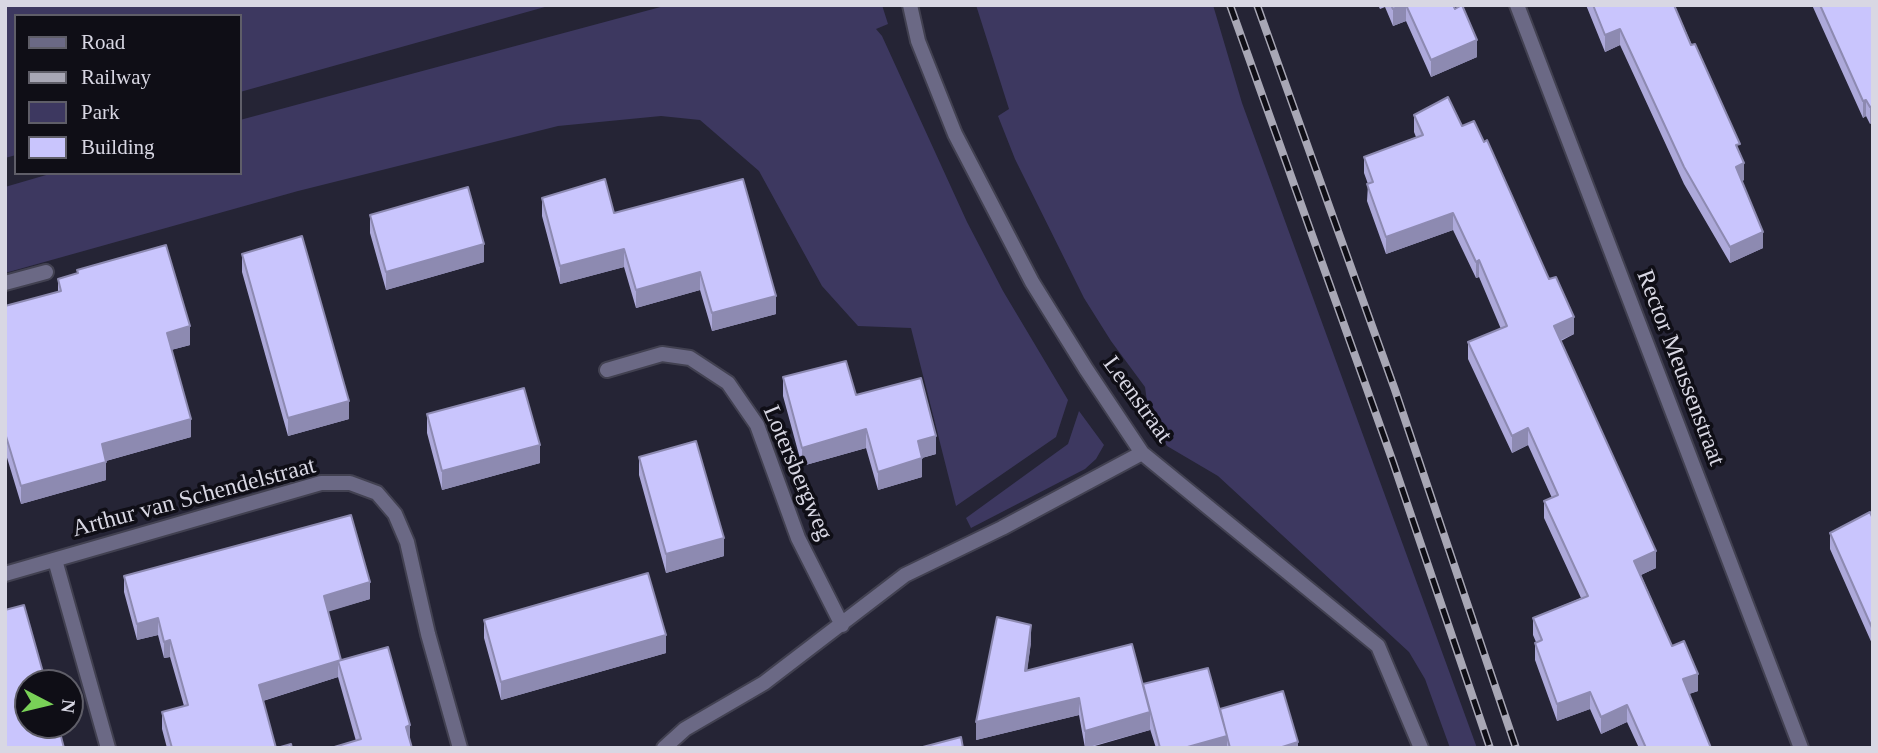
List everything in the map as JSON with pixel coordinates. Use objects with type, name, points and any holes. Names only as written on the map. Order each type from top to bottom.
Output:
[{"type":"street","name":"Leenstraat","points":[[910,5],[918,41],[961,146],[1032,282],[1142,453],[1378,646],[1421,748]]},
{"type":"street","name":"Rector Meussenstraat","points":[[1517,5],[1801,748]]},
{"type":"street","points":[[5,284],[46,272]]},
{"type":"street","name":"Lotersbergweg","points":[[607,370],[662,354],[690,358],[729,383],[757,425],[798,538],[842,625]]},
{"type":"street","points":[[664,748],[685,729],[764,683],[905,575],[1002,528],[1142,453]]},
{"type":"street","name":"Arthur van Schendelstraat","points":[[5,574],[321,483],[350,483],[377,493],[395,514],[407,542],[428,634],[460,748]]},
{"type":"street","points":[[55,560],[108,748]]},
{"type":"green space","points":[[5,5],[552,5],[242,91],[242,14],[14,14],[14,156],[5,158]]},
{"type":"green space","points":[[668,5],[882,5],[888,24],[876,29],[882,36],[967,222],[1003,291],[1068,400],[1056,437],[956,506],[911,328],[858,326],[822,286],[759,171],[700,120],[661,116],[558,126],[298,191],[5,273],[5,187],[46,175],[242,175],[242,119]]},
{"type":"green space","points":[[976,5],[1213,5],[1242,103],[1477,748],[1450,748],[1425,679],[1409,652],[1218,476],[1167,446],[1149,416],[1145,387],[1084,298],[1015,159],[998,116],[1009,109]]},
{"type":"green space","points":[[1079,411],[1104,445],[1096,459],[1085,469],[971,528],[966,518],[1068,444]]},
{"type":"building","points":[[1406,5],[1453,5],[1455,9],[1462,5],[1477,40],[1431,60]]},
{"type":"building","points":[[1593,5],[1674,5],[1691,45],[1695,44],[1740,144],[1736,145],[1744,163],[1736,167],[1763,232],[1730,247],[1684,167],[1620,29],[1605,35]]},
{"type":"building","points":[[1820,5],[1873,5],[1873,106],[1870,107],[1866,100],[1863,101]]},
{"type":"building","points":[[1448,97],[1462,126],[1474,121],[1484,142],[1487,140],[1549,279],[1556,277],[1574,317],[1554,326],[1656,551],[1634,561],[1672,646],[1684,641],[1698,674],[1683,679],[1711,748],[1646,748],[1627,705],[1601,717],[1590,692],[1557,704],[1535,643],[1542,640],[1533,618],[1588,596],[1544,501],[1558,495],[1528,428],[1512,436],[1468,342],[1507,326],[1479,260],[1476,262],[1453,213],[1386,237],[1367,184],[1373,182],[1364,157],[1423,135],[1414,115]]},
{"type":"building","points":[[605,179],[614,213],[743,179],[776,296],[712,313],[700,272],[636,290],[624,249],[560,266],[542,198]]},
{"type":"building","points":[[468,187],[484,244],[386,272],[370,215]]},
{"type":"building","points":[[302,236],[349,401],[288,418],[242,254]]},
{"type":"building","points":[[166,245],[190,326],[167,333],[191,419],[102,444],[106,462],[21,486],[5,433],[5,306],[61,291],[58,279],[78,273],[77,270]]},
{"type":"building","points":[[846,361],[856,395],[921,378],[936,436],[918,441],[922,458],[878,472],[866,429],[802,448],[783,377]]},
{"type":"building","points":[[524,388],[540,445],[442,471],[427,414]]},
{"type":"building","points":[[696,441],[724,538],[666,554],[639,457]]},
{"type":"building","points":[[1870,512],[1873,519],[1873,630],[1830,533]]},
{"type":"building","points":[[351,515],[370,582],[324,596],[341,660],[259,685],[276,748],[172,748],[162,712],[188,705],[170,640],[164,642],[158,618],[137,624],[124,576]]},
{"type":"building","points":[[648,573],[666,635],[501,682],[484,620]]},
{"type":"building","points":[[24,605],[42,669],[14,669],[14,739],[62,739],[64,748],[5,748],[5,610]]},
{"type":"building","points":[[997,617],[1031,625],[1025,671],[1132,644],[1150,712],[1085,731],[1079,698],[976,722]]},
{"type":"building","points":[[388,647],[410,725],[406,727],[412,748],[331,748],[361,739],[338,661]]},
{"type":"building","points":[[1208,668],[1227,736],[1184,748],[1160,748],[1143,684]]},
{"type":"building","points":[[1283,691],[1298,742],[1279,748],[1230,748],[1220,709]]},
{"type":"building","points":[[961,737],[963,748],[919,748]]},
{"type":"railway","points":[[1230,5],[1393,462],[1490,748]]},
{"type":"railway","points":[[1257,5],[1395,390],[1516,748]]}]
